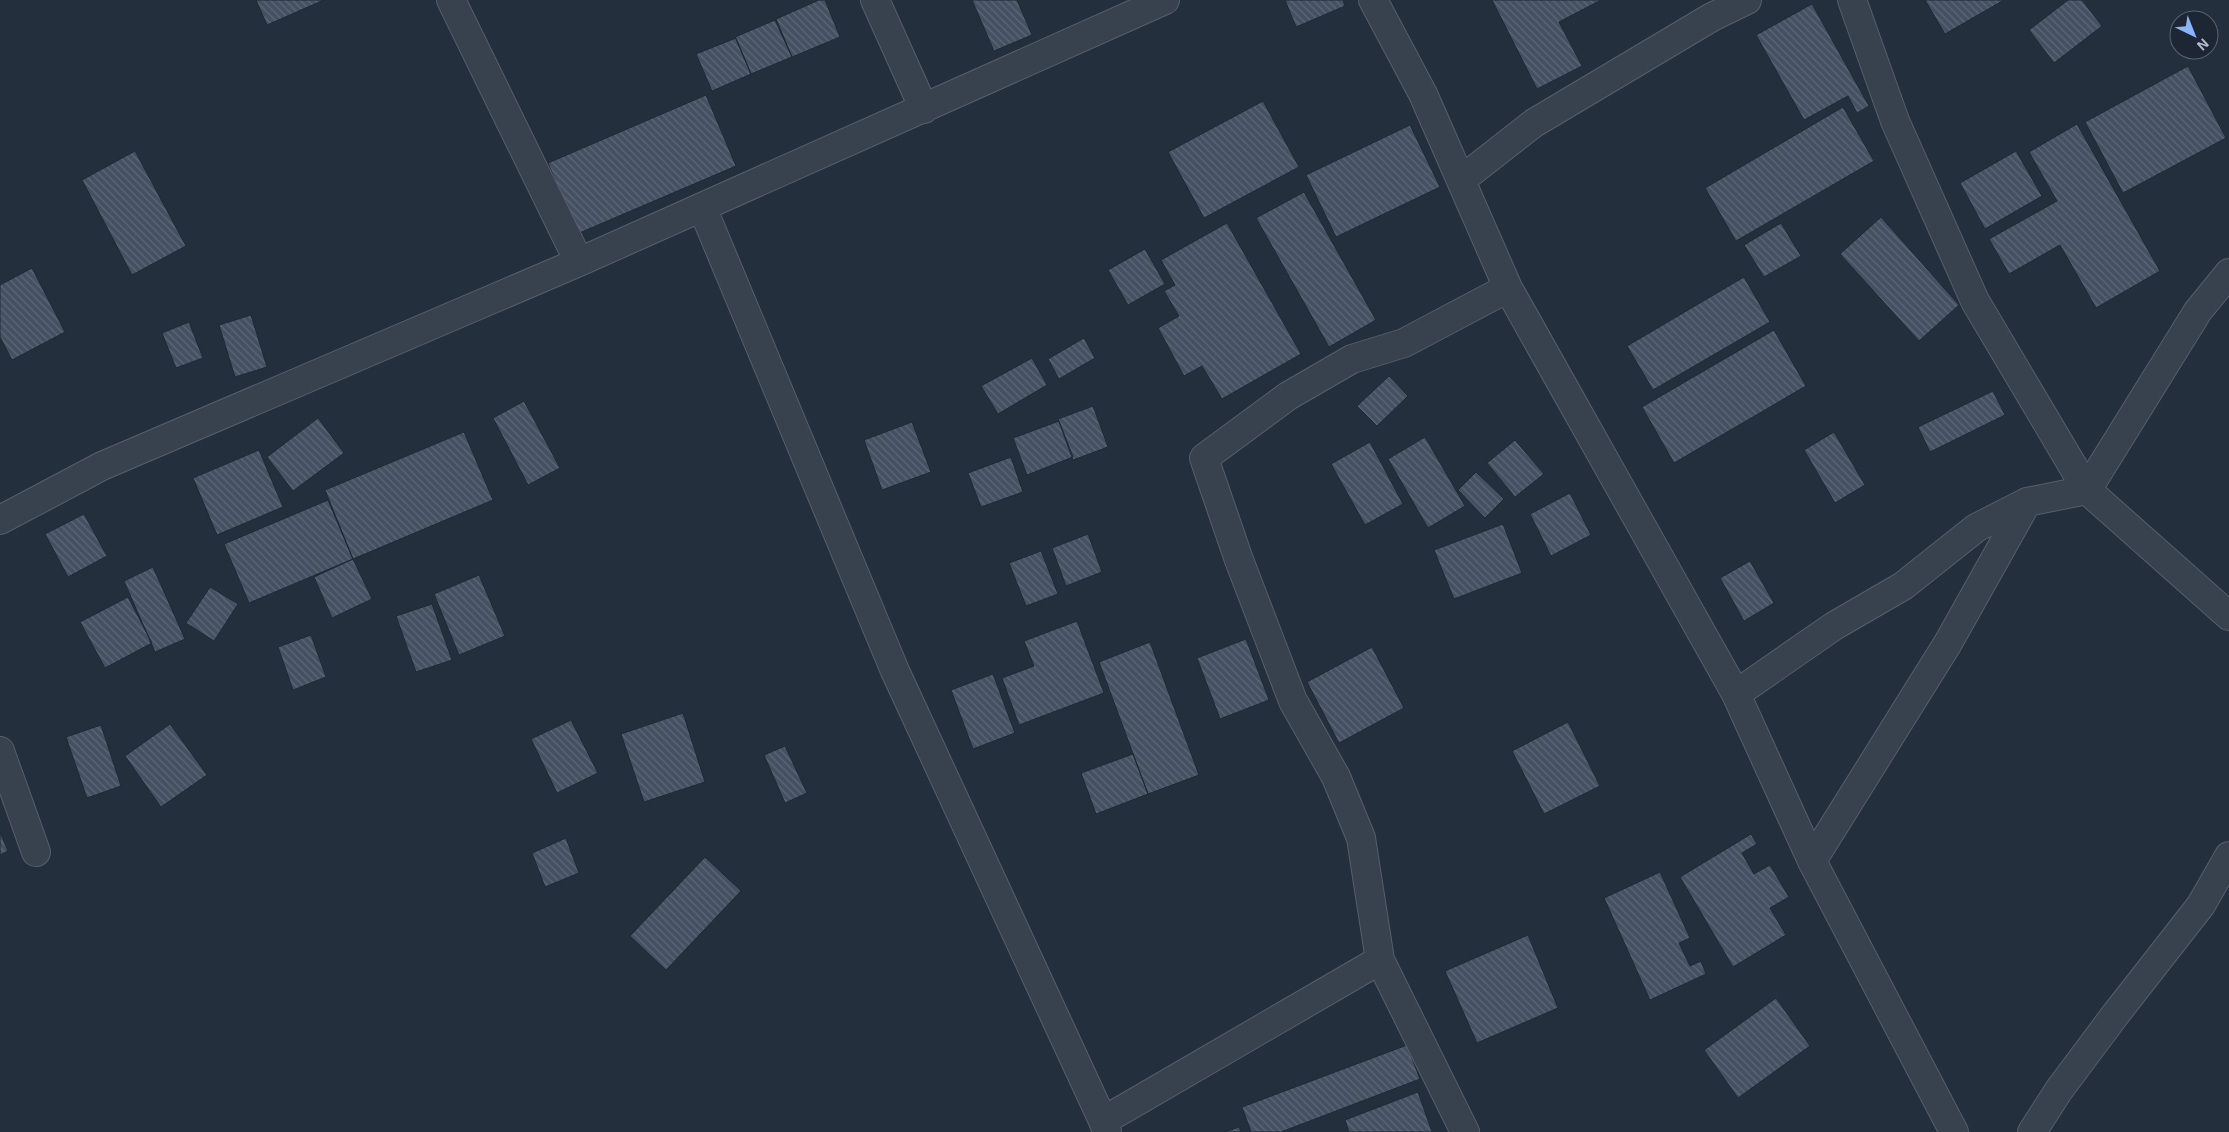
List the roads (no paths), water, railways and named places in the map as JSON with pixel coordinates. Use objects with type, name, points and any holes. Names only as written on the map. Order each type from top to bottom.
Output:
[{"type":"street","points":[[451,0],[579,262]]},
{"type":"street","points":[[875,0],[924,109]]},
{"type":"street","points":[[0,520],[102,466],[579,262],[1164,0]]},
{"type":"street","points":[[1373,0],[1423,94],[1508,288],[1736,694],[1812,861],[1954,1132]]},
{"type":"street","points":[[1461,180],[1534,124],[1712,17],[1747,0]]},
{"type":"street","points":[[1852,0],[1895,120],[1975,301],[2086,490],[2229,616]]},
{"type":"street","points":[[702,207],[895,671],[1105,1127],[1380,960]]},
{"type":"street","points":[[1736,694],[1834,626],[1903,586],[1976,528],[2027,502],[2086,490],[2198,311],[2229,272]]},
{"type":"street","points":[[1465,1132],[1380,960],[1361,838],[1336,777],[1293,701],[1239,560],[1204,458],[1288,396],[1352,359],[1404,343],[1508,288]]},
{"type":"street","points":[[1812,861],[1948,643],[2027,502]]},
{"type":"street","points":[[0,751],[36,852]]},
{"type":"street","points":[[2032,1132],[2059,1090],[2201,905],[2229,856]]}]
